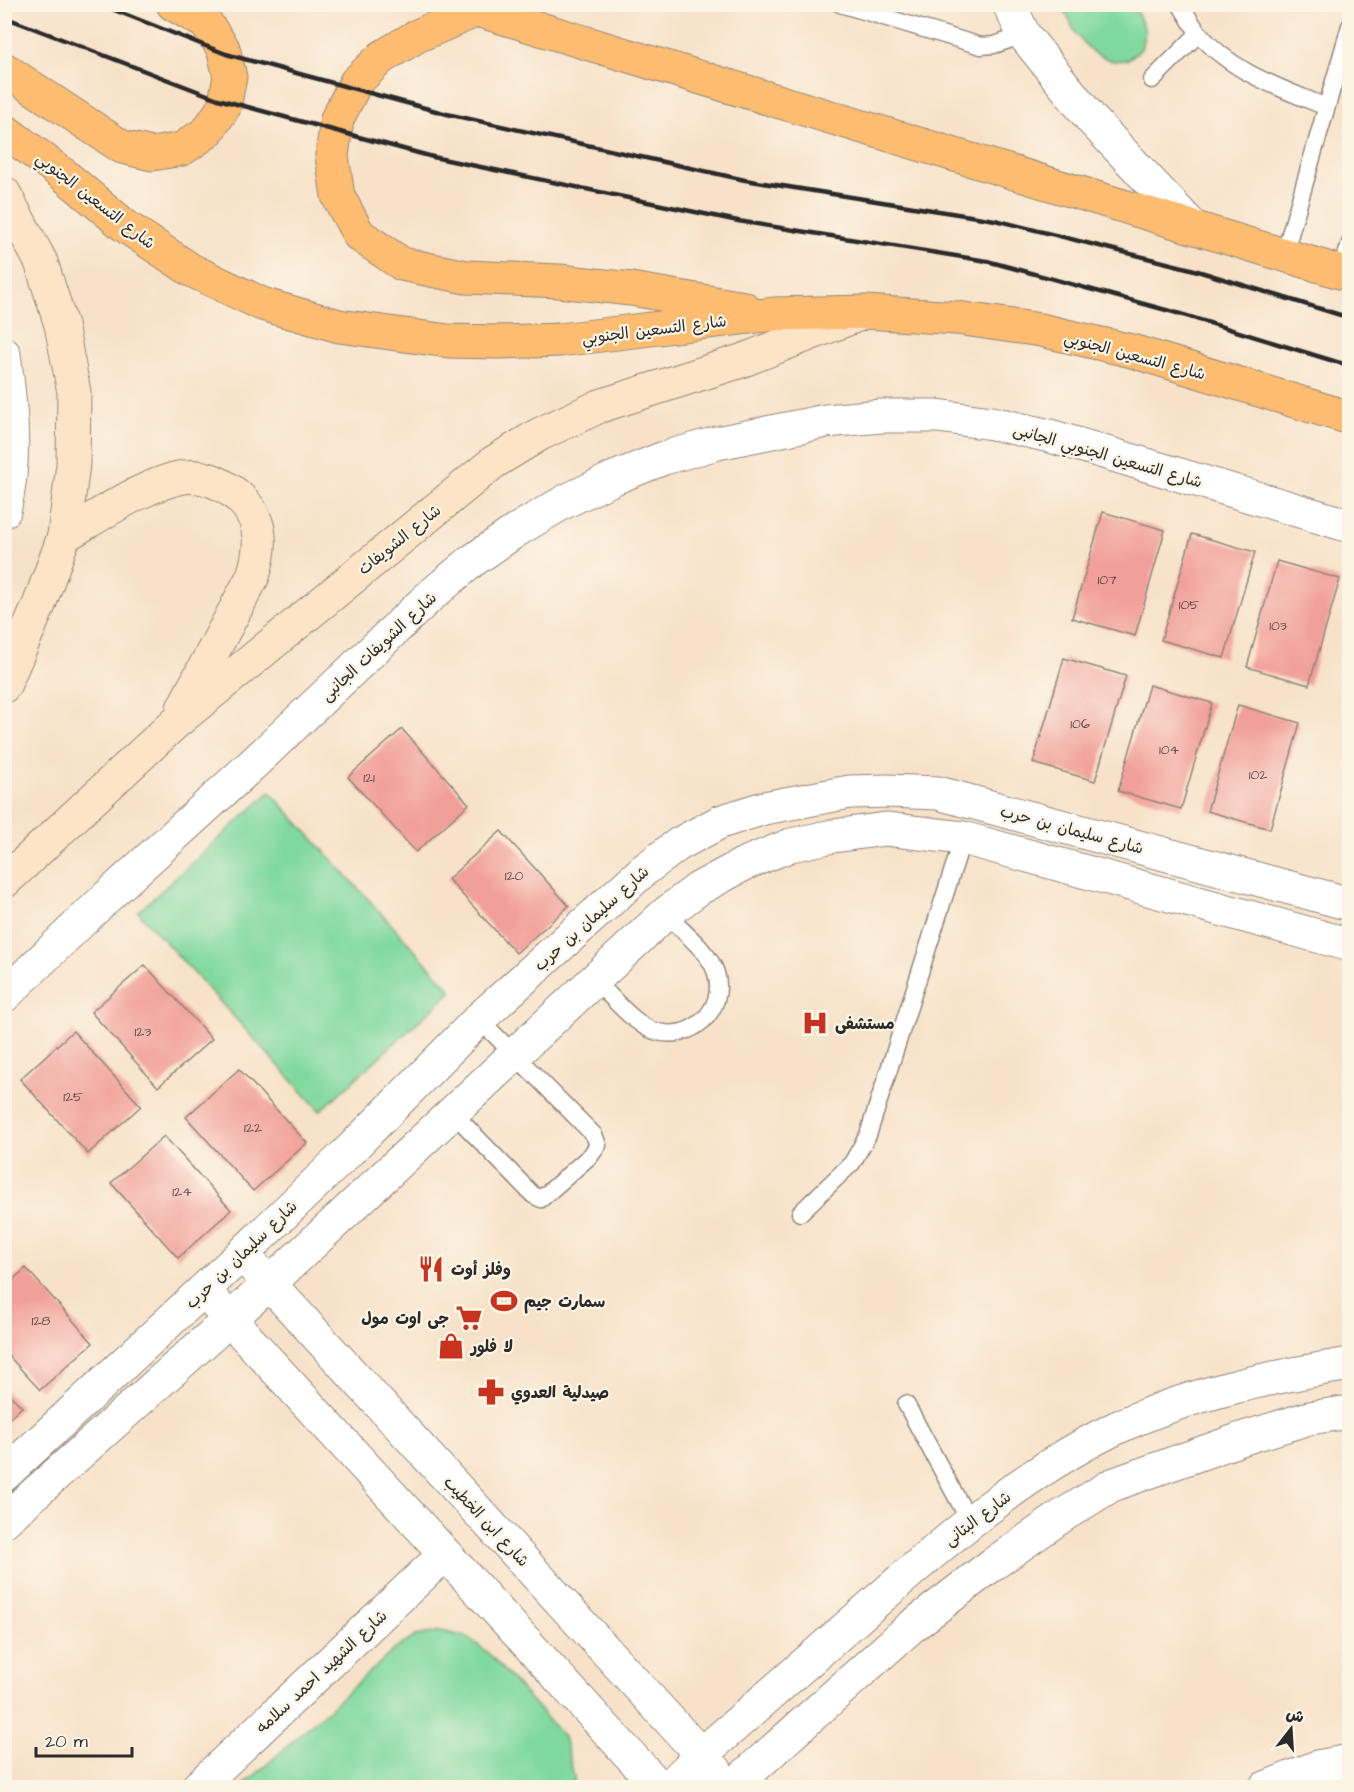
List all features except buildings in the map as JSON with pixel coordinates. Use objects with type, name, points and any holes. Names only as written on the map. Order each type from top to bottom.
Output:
[{"type":"highway","points":[[4,69],[122,147],[152,154],[182,149],[207,132],[224,107],[230,77],[224,48],[206,23],[173,4]]},
{"type":"highway","points":[[774,314],[631,289],[559,281],[466,277],[402,264],[359,235],[338,196],[332,156],[337,119],[356,82],[382,57],[468,7],[1284,255],[1347,267]]},
{"type":"highway","name":"شارع التسعين الجنوبي","points":[[4,130],[64,175],[125,226],[191,270],[262,304],[339,326],[448,341],[560,340],[774,314],[866,312],[957,318],[1041,330],[1132,351],[1350,418]]},
{"type":"main road","points":[[4,193],[41,262],[61,325],[74,392],[73,464],[64,536],[39,605],[4,686]]},
{"type":"main road","name":"شارع الشويفات","points":[[4,882],[175,723],[494,462],[540,434],[600,406],[741,360],[866,312]]},
{"type":"main road","points":[[64,536],[140,493],[185,477],[209,479],[231,489],[248,506],[258,529],[260,553],[253,576],[175,723]]},
{"type":"street","points":[[1009,4],[1024,35],[1092,120],[1193,227]]},
{"type":"street","points":[[4,354],[13,425],[8,496],[4,511]]},
{"type":"street","name":"شارع التسعين الجنوبي الجانبى","points":[[826,421],[881,416],[937,417],[992,423],[1050,436],[1350,526]]},
{"type":"street","name":"شارع الشويفات الجانبى","points":[[4,996],[430,596],[481,555],[564,502],[614,478],[664,458],[717,443],[826,421]]},
{"type":"street","name":"شارع سليمان بن حرب","points":[[4,1475],[242,1254],[349,1151],[479,1019],[644,870],[679,844],[720,822],[764,808],[850,792],[938,793],[1350,904]]},
{"type":"street","points":[[4,1521],[269,1284],[665,914],[698,889],[744,864],[791,845],[833,836],[886,829],[963,838],[1350,945]]},
{"type":"street","name":"شارع ابن الخطيب","points":[[242,1254],[731,1788]]},
{"type":"street","points":[[203,1291],[660,1788]]},
{"type":"street","name":"شارع البتانى","points":[[668,1788],[702,1755],[920,1562],[970,1522],[1058,1459],[1115,1429],[1172,1406],[1232,1388],[1296,1373],[1350,1364]]},
{"type":"street","points":[[731,1788],[911,1627],[993,1564],[1062,1516],[1112,1485],[1309,1418],[1350,1412]]},
{"type":"street","name":"شارع الشهيد احمد سلامه","points":[[197,1788],[446,1554]]},
{"type":"street","points":[[1265,1788],[1317,1767],[1350,1761]]},
{"type":"lane","points":[[840,4],[981,46],[994,45],[1024,35]]},
{"type":"lane","points":[[1180,4],[1199,33],[1234,64],[1256,77],[1326,107]]},
{"type":"lane","points":[[1284,255],[1350,26]]},
{"type":"lane","points":[[1152,80],[1199,33]]},
{"type":"lane","points":[[800,1213],[852,1163],[868,1134],[963,838]]},
{"type":"lane","points":[[595,980],[638,1021],[652,1031],[670,1035],[688,1031],[704,1021],[714,1007],[717,998],[719,989],[716,971],[707,956],[665,914]]},
{"type":"lane","points":[[452,1112],[533,1195],[541,1199],[596,1150],[597,1140],[479,1019]]},
{"type":"lane","points":[[906,1404],[970,1522]]},
{"type":"green space","points":[[1062,5],[1134,5],[1145,30],[1141,49],[1127,60],[1112,61],[1092,52],[1076,34]]},
{"type":"green space","points":[[270,792],[452,991],[320,1111],[138,912]]},
{"type":"green space","points":[[441,1631],[467,1637],[487,1652],[564,1737],[574,1777],[573,1787],[242,1787],[394,1650],[416,1636]]},
{"type":"railway","points":[[99,4],[226,54],[447,114],[745,180],[995,220],[1191,269],[1350,318]]},
{"type":"railway","points":[[4,17],[218,99],[433,157],[738,221],[987,261],[1177,313],[1350,366]]},
{"type":"place","name":"مستشفى","points":[[815,1023]]},
{"type":"place","name":"وفلز أوت","points":[[431,1269]]},
{"type":"place","name":"سمارت جيم","points":[[504,1301]]},
{"type":"place","name":"جى اوت مول","points":[[469,1318]]},
{"type":"place","name":"لا فلور","points":[[451,1346]]},
{"type":"place","name":"صيدلية العدوي","points":[[491,1392]]}]
